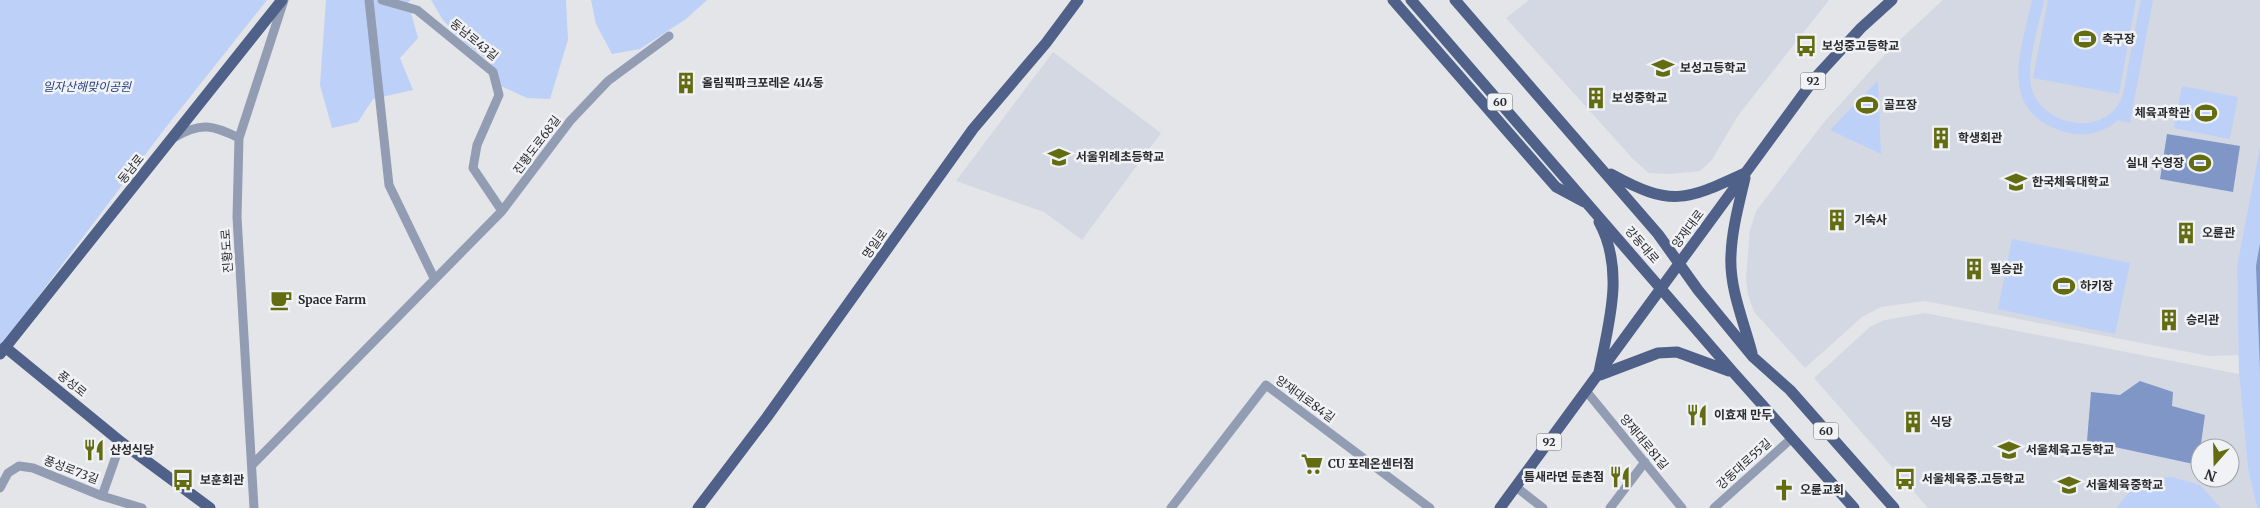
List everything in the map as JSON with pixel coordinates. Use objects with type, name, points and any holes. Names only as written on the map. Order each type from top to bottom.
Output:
[{"type":"main road","name":"동남로","points":[[3,350],[175,138],[283,0]]},
{"type":"main road","name":"명일로","points":[[698,508],[767,417],[973,129],[1046,43],[1078,0]]},
{"type":"main road","points":[[1393,0],[1556,187],[1589,205],[1611,251],[1614,284],[1612,312],[1598,376]]},
{"type":"main road","name":"강동대로","points":[[1411,0],[1732,372],[1854,508]]},
{"type":"main road","name":"강동대로","points":[[1455,0],[1658,234],[1698,290],[1754,357],[1790,390],[1894,508]]},
{"type":"main road","name":"양재대로","points":[[1500,508],[1815,78],[1861,28],[1892,0]]},
{"type":"main road","points":[[1604,171],[1641,191],[1662,197],[1705,192],[1747,172]]},
{"type":"main road","points":[[1747,172],[1733,233],[1731,257],[1733,286],[1754,357]]},
{"type":"main road","name":"풍성로","points":[[3,350],[121,442],[210,508]]},
{"type":"main road","points":[[1598,376],[1658,354],[1677,352],[1732,372]]},
{"type":"street","name":"진황도로","points":[[253,507],[253,464],[237,217],[239,138],[283,0]]},
{"type":"street","points":[[369,0],[389,185],[434,278]]},
{"type":"street","name":"동남로43길","points":[[382,0],[417,10],[493,72],[500,95],[478,145],[473,168],[502,211]]},
{"type":"street","name":"진황도로68길","points":[[253,464],[502,211],[570,122],[608,81],[669,36]]},
{"type":"street","points":[[175,138],[199,126],[224,130],[239,138]]},
{"type":"street","name":"양재대로84길","points":[[1172,508],[1266,385],[1430,508]]},
{"type":"street","name":"양재대로81길","points":[[1586,392],[1682,508]]},
{"type":"street","name":"강동대로55길","points":[[1714,508],[1792,438]]},
{"type":"street","points":[[102,496],[121,442]]},
{"type":"street","points":[[1610,508],[1645,462]]},
{"type":"street","name":"풍성로73길","points":[[0,488],[8,473],[19,466],[33,468],[102,496],[142,508]]},
{"type":"street","points":[[1516,487],[1544,508]]},
{"type":"shaded area","name":"보성고등학교","points":[[1529,0],[1829,0],[1737,117],[1712,160],[1700,171],[1670,174],[1649,173],[1633,159],[1506,18]]},
{"type":"shaded area","name":"한국체육대학교","points":[[1943,0],[2260,0],[2260,146],[2237,266],[2239,355],[2209,356],[1925,301],[1881,307],[1862,317],[1805,368],[1754,312],[1748,295],[1746,278],[1750,230],[1756,211],[1825,121],[1890,49]]},
{"type":"shaded area","name":"서울위례초등학교","points":[[1053,52],[1161,133],[1082,240],[1044,212],[956,181]]},
{"type":"shaded area","name":"실내 수영장","points":[[2167,134],[2240,146],[2233,192],[2160,179]]},
{"type":"shaded area","points":[[2260,243],[2260,371],[2256,266]]},
{"type":"shaded area","points":[[1925,313],[2239,374],[2248,469],[2257,508],[1928,508],[1814,378],[1870,327],[1885,320]]},
{"type":"shaded area","points":[[2140,381],[2173,392],[2172,406],[2205,415],[2202,438],[2190,438],[2190,463],[2087,441],[2091,392],[2120,395]]},
{"type":"green space","name":"일자산해맞이공원","points":[[0,0],[267,0],[163,131],[0,347]]},
{"type":"green space","points":[[326,0],[411,0],[408,2],[418,38],[400,58],[413,90],[373,99],[358,122],[332,128],[320,85]]},
{"type":"green space","points":[[431,0],[566,0],[568,40],[550,99],[527,98],[501,86],[490,62],[459,38],[443,20]]},
{"type":"green space","points":[[591,0],[707,0],[686,19],[640,49],[612,54],[596,24]]},
{"type":"green space","points":[[2032,0],[2044,0],[2031,58],[2030,80],[2032,90],[2039,103],[2049,112],[2062,119],[2076,123],[2090,123],[2103,118],[2114,110],[2122,97],[2141,0],[2153,0],[2130,123],[2118,120],[2100,131],[2072,134],[2043,122],[2029,110],[2021,95],[2018,78],[2019,59]]},
{"type":"green space","name":"축구장","points":[[2048,0],[2136,0],[2119,94],[2033,78]]},
{"type":"green space","name":"골프장","points":[[1878,80],[1881,154],[1830,130]]},
{"type":"green space","name":"체육과학관","points":[[2182,86],[2238,97],[2230,139],[2174,128]]},
{"type":"green space","points":[[2260,146],[2260,508],[2257,508],[2248,469],[2239,374],[2237,266]]},
{"type":"green space","name":"하키장","points":[[2012,239],[2130,263],[2115,334],[1998,309]]},
{"type":"green space","points":[[2172,477],[2190,482],[2190,488],[2203,488],[2221,508],[2116,508],[2133,488],[2148,479]]},
{"type":"place","name":"축구장","points":[[2085,39]]},
{"type":"place","name":"보성중고등학교","points":[[1806,46]]},
{"type":"place","name":"보성고등학교","points":[[1663,68]]},
{"type":"place","name":"올림픽파크포레온 414동","points":[[686,83]]},
{"type":"place","name":"보성중학교","points":[[1596,98]]},
{"type":"place","name":"골프장","points":[[1867,105]]},
{"type":"place","name":"체육과학관","points":[[2206,113]]},
{"type":"place","name":"학생회관","points":[[1941,138]]},
{"type":"place","name":"서울위례초등학교","points":[[1059,157]]},
{"type":"place","name":"실내 수영장","points":[[2200,163]]},
{"type":"place","name":"한국체육대학교","points":[[2016,182]]},
{"type":"place","name":"기숙사","points":[[1837,220]]},
{"type":"place","name":"오륜관","points":[[2186,233]]},
{"type":"place","name":"필승관","points":[[1974,269]]},
{"type":"place","name":"하키장","points":[[2064,286]]},
{"type":"place","name":"Space Farm","points":[[281,300]]},
{"type":"place","name":"승리관","points":[[2169,320]]},
{"type":"place","name":"이효재 만두","points":[[1697,415]]},
{"type":"place","name":"식당","points":[[1913,422]]},
{"type":"place","name":"산성식당","points":[[94,450]]},
{"type":"place","name":"서울체육고등학교","points":[[2009,450]]},
{"type":"place","name":"CU 포레온센터점","points":[[1312,464]]},
{"type":"place","name":"틈새라면 둔촌점","points":[[1620,477]]},
{"type":"place","name":"서울체육중.고등학교","points":[[1905,479]]},
{"type":"place","name":"보훈회관","points":[[183,480]]},
{"type":"place","name":"서울체육중학교","points":[[2069,485]]},
{"type":"place","name":"오륜교회","points":[[1784,490]]}]
